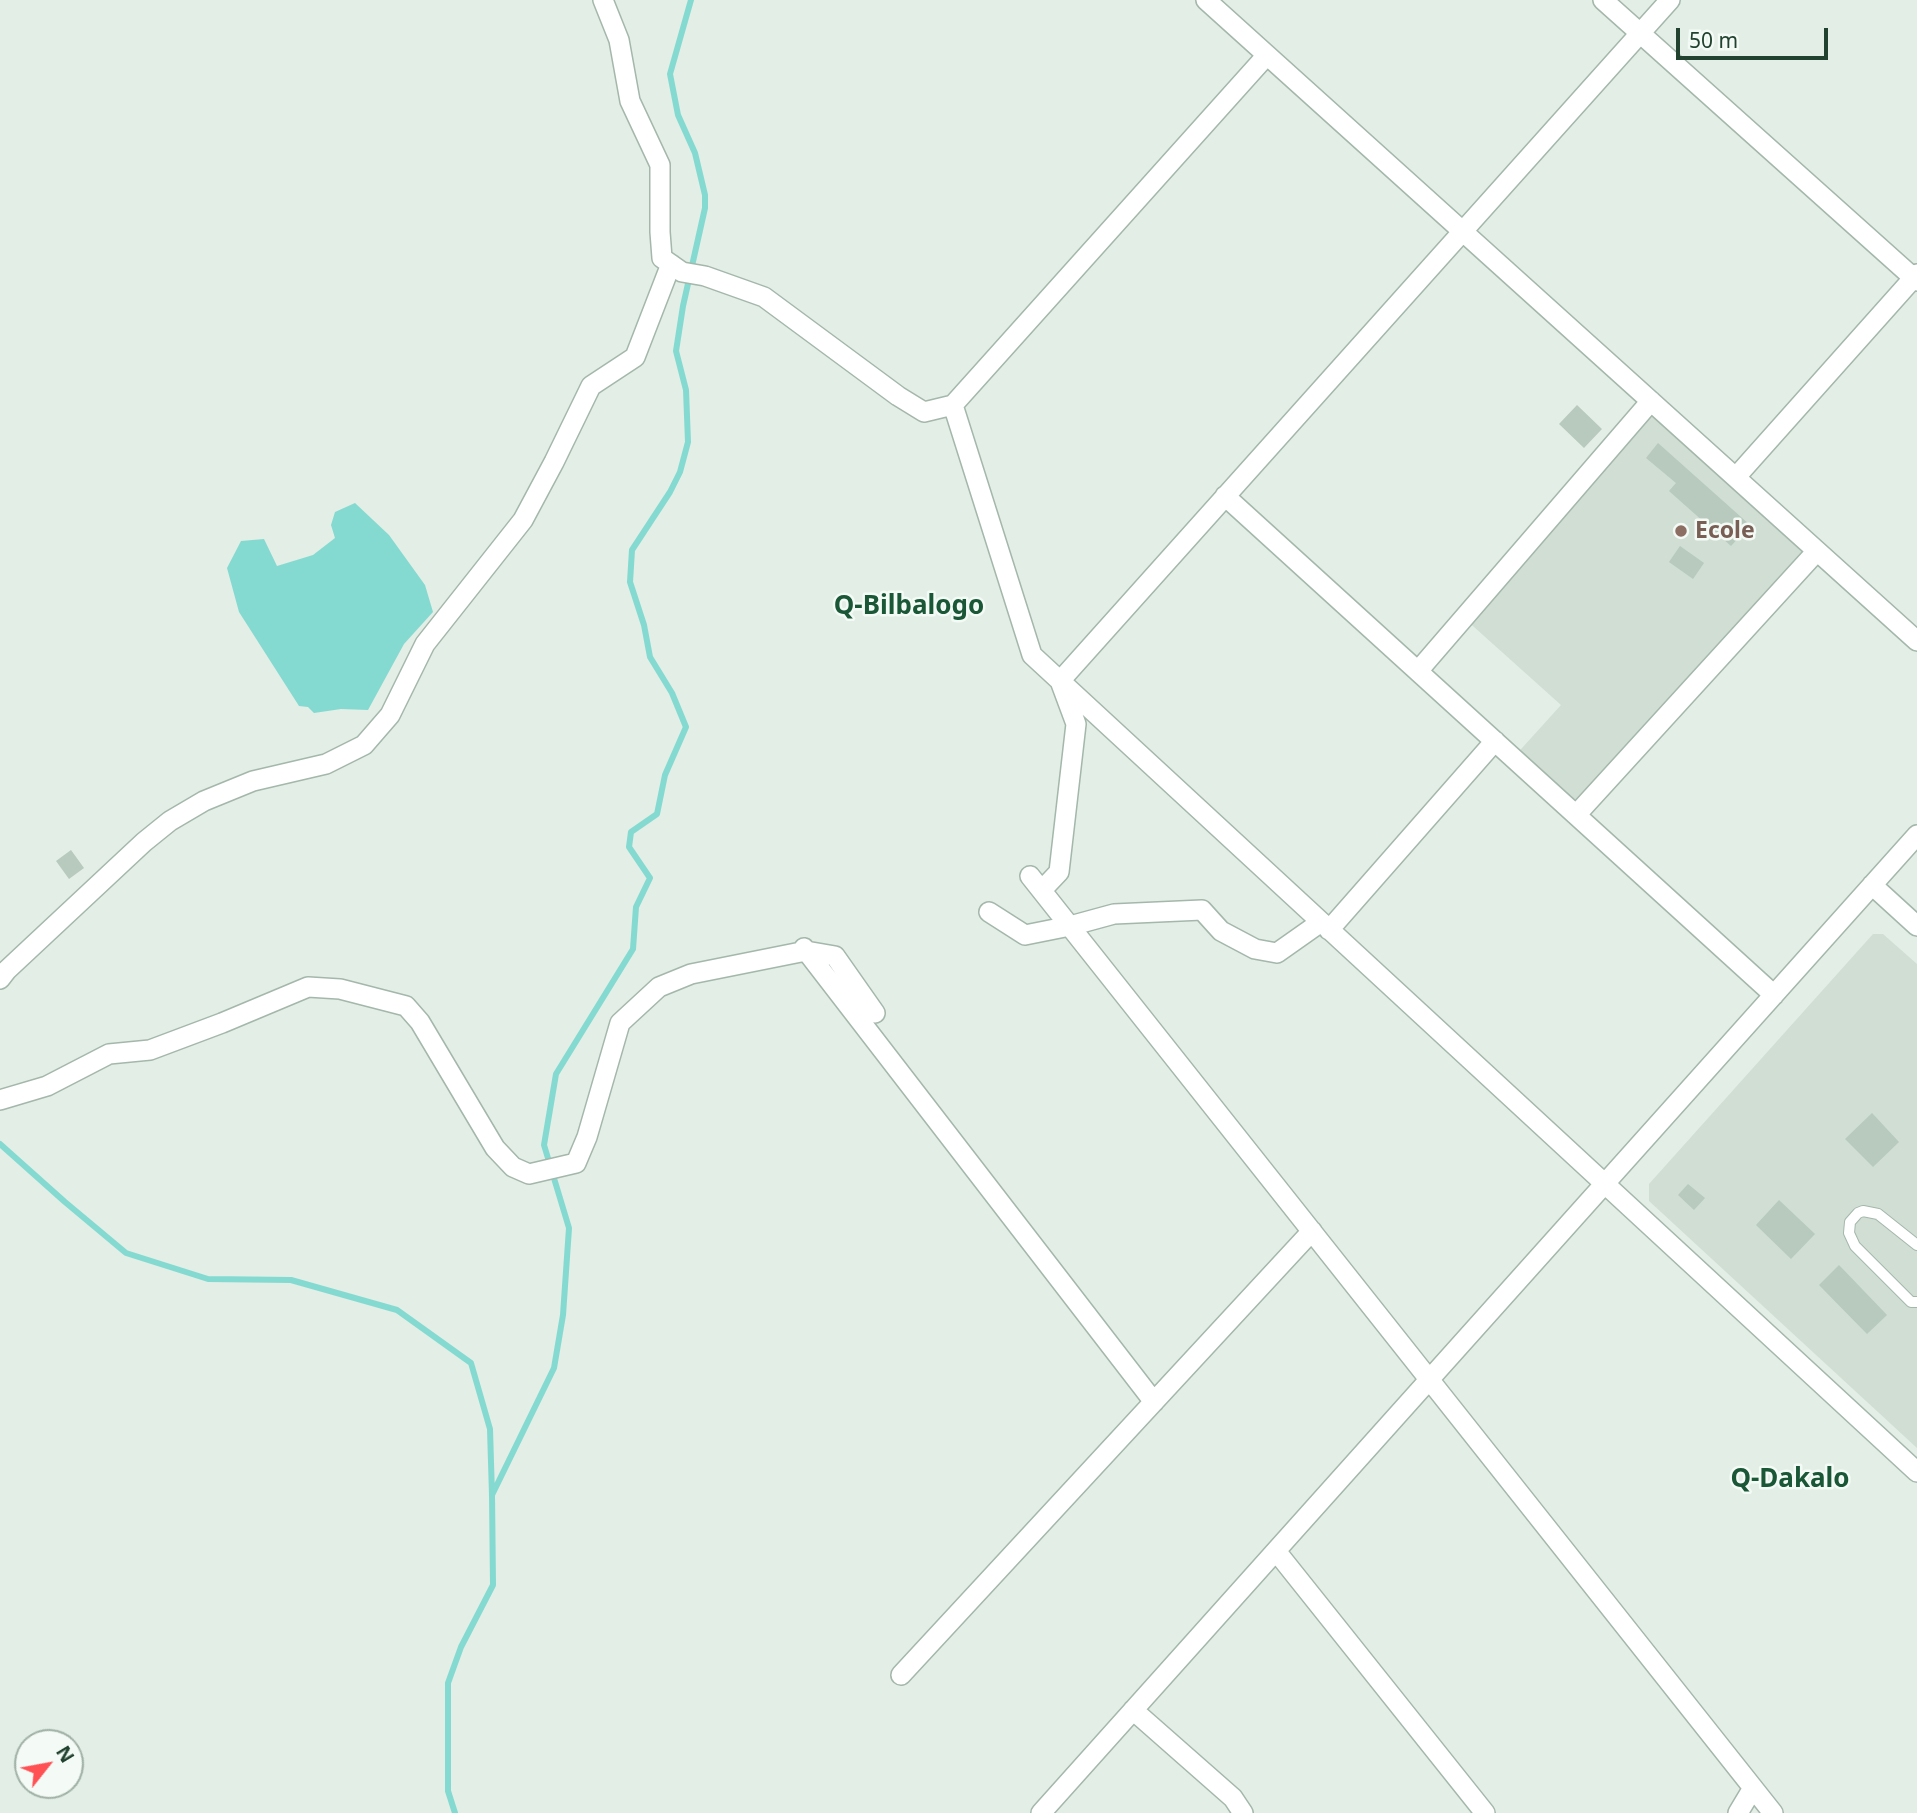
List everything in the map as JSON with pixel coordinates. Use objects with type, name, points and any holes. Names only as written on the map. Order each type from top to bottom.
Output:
[{"type":"street","points":[[603,0],[619,40],[630,101],[660,165],[662,258],[676,268],[764,297],[898,396],[924,412],[953,405],[1267,55]]},
{"type":"street","points":[[1206,0],[1917,641]]},
{"type":"street","points":[[1603,0],[1916,278],[1736,477]]},
{"type":"street","points":[[1060,681],[1670,0]]},
{"type":"street","points":[[0,979],[144,842],[170,821],[204,801],[253,781],[326,764],[364,745],[390,715],[425,644],[523,520],[590,386],[635,358],[676,268]]},
{"type":"street","points":[[1418,671],[1651,401]]},
{"type":"street","points":[[953,405],[1032,655],[1917,1472]]},
{"type":"street","points":[[1225,496],[1774,995]]},
{"type":"street","points":[[1576,815],[1817,551]]},
{"type":"street","points":[[1060,681],[1076,724],[1059,872],[1036,883],[1773,1813]]},
{"type":"street","points":[[989,912],[1026,934],[1114,914],[1202,910],[1221,931],[1255,949],[1277,953],[1325,926],[1494,741]]},
{"type":"street","points":[[1041,1813],[1917,835]]},
{"type":"street","points":[[1872,885],[1917,926]]},
{"type":"street","points":[[803,947],[1154,1402]]},
{"type":"street","points":[[0,1100],[47,1086],[109,1054],[150,1050],[308,987],[340,989],[406,1006],[420,1022],[495,1148],[513,1167],[529,1174],[576,1163],[587,1137],[620,1023],[659,986],[691,974],[803,947],[835,956],[875,1013]]},
{"type":"street","points":[[901,1675],[1312,1231]]},
{"type":"street","points":[[1276,1551],[1485,1813]]},
{"type":"street","points":[[1133,1710],[1233,1798],[1243,1813]]},
{"type":"street","points":[[1738,1813],[1753,1788]]},
{"type":"lane","points":[[1917,1245],[1878,1214],[1863,1211],[1850,1222],[1849,1233],[1855,1246],[1911,1301],[1917,1302]]},
{"type":"shaded area","points":[[1651,401],[1817,551],[1576,815],[1513,758],[1561,705],[1464,618]]},
{"type":"shaded area","points":[[1873,934],[1883,934],[1917,964],[1917,1448],[1649,1201],[1649,1184]]},
{"type":"water","points":[[355,503],[389,535],[425,585],[433,612],[404,644],[368,710],[341,709],[314,713],[308,707],[299,706],[239,612],[227,568],[241,541],[264,539],[277,566],[313,555],[335,538],[331,525],[335,512]]},
{"type":"building","points":[[1577,405],[1602,429],[1584,448],[1559,424]]},
{"type":"building","points":[[1658,443],[1750,525],[1731,546],[1669,491],[1676,483],[1646,458]]},
{"type":"building","points":[[1680,546],[1704,563],[1693,579],[1669,562]]},
{"type":"building","points":[[71,850],[84,868],[69,879],[56,861]]},
{"type":"building","points":[[1872,1113],[1899,1142],[1873,1167],[1845,1139]]},
{"type":"building","points":[[1688,1184],[1705,1198],[1694,1210],[1678,1195]]},
{"type":"building","points":[[1779,1200],[1815,1234],[1791,1259],[1756,1225]]},
{"type":"building","points":[[1839,1265],[1887,1315],[1867,1334],[1819,1285]]},
{"type":"waterway","points":[[492,1495],[554,1368],[563,1315],[569,1228],[544,1145],[556,1074],[633,949],[636,907],[650,878],[629,847],[631,832],[657,814],[665,775],[686,727],[672,693],[650,657],[644,625],[630,582],[632,550],[670,492],[680,472],[688,442],[686,390],[676,351],[705,208],[705,195],[695,153],[678,115],[670,74],[691,0]]},
{"type":"waterway","points":[[0,1144],[126,1253],[208,1279],[291,1280],[397,1310],[471,1363],[490,1429],[493,1585],[461,1647],[448,1683],[448,1791],[455,1813]]},
{"type":"place","name":"Ecole","points":[[1681,531]]},
{"type":"district","name":"Q-Bilbalogo","points":[[909,607]]},
{"type":"district","name":"Q-Dakalo","points":[[1790,1480]]}]
